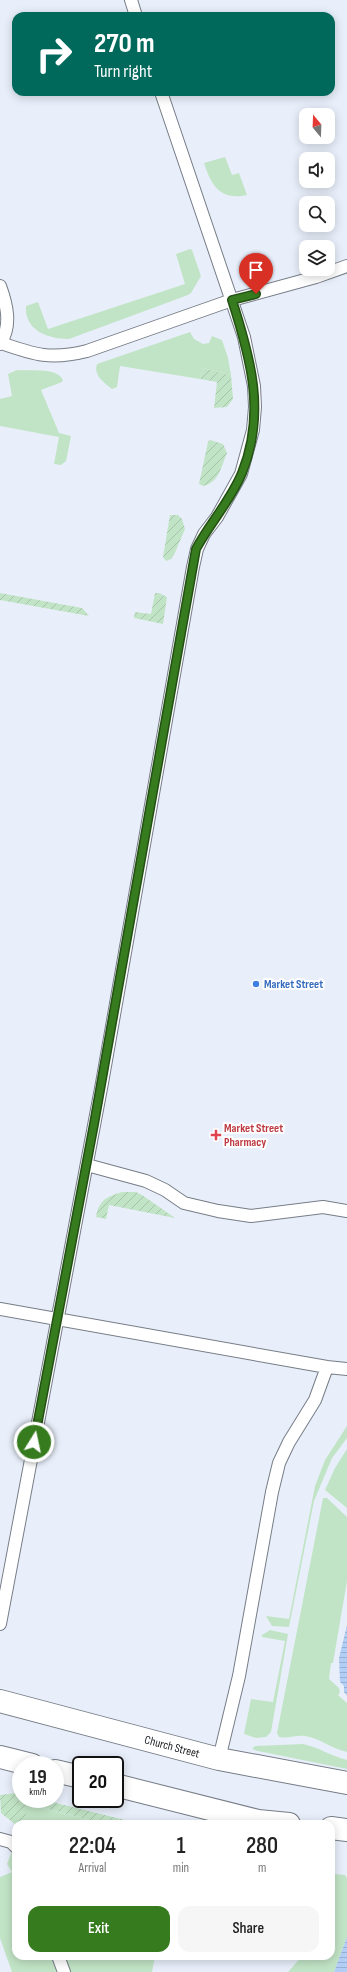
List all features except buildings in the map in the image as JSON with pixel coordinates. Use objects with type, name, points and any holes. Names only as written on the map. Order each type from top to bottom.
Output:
[{"type":"street","name":"Church Street","points":[[0,1701],[219,1759],[347,1783]]},
{"type":"street","points":[[0,1757],[12,1760]]},
{"type":"street","points":[[124,1788],[254,1820]]},
{"type":"street","points":[[335,1828],[347,1830]]},
{"type":"lane","points":[[131,0],[135,12]]},
{"type":"lane","points":[[0,1624],[56,1318],[87,1165],[196,549],[241,474],[253,430],[255,407],[254,386],[245,343],[232,300],[162,96]]},
{"type":"lane","points":[[0,286],[7,306],[8,321],[1,344],[45,356],[66,357],[87,352],[232,300],[316,277],[347,266]]},
{"type":"lane","points":[[87,1165],[146,1181],[165,1190],[184,1203],[218,1211],[251,1216],[323,1207],[347,1211]]},
{"type":"lane","points":[[0,1309],[327,1367],[347,1369]]},
{"type":"lane","points":[[219,1759],[239,1676],[272,1492],[279,1463],[289,1442],[315,1400],[327,1367]]},
{"type":"lane","points":[[0,1839],[12,1843]]},
{"type":"lane","points":[[60,1960],[64,1972]]},
{"type":"green space","points":[[225,157],[232,175],[239,173],[247,195],[230,196],[223,193],[218,190],[210,178],[204,163]]},
{"type":"green space","points":[[190,249],[192,250],[201,276],[191,293],[188,295],[69,339],[61,339],[39,332],[29,322],[26,315],[26,306],[38,302],[48,329],[185,284],[176,254]]},
{"type":"green space","points":[[190,332],[194,339],[203,344],[209,343],[212,336],[222,340],[228,358],[231,375],[203,368],[200,379],[120,366],[117,387],[112,389],[102,381],[96,372],[97,364]]},
{"type":"green space","points":[[203,368],[231,375],[233,399],[227,407],[214,408],[217,382],[200,379]]},
{"type":"green space","points":[[17,370],[49,371],[60,376],[63,380],[62,382],[41,390],[59,433],[71,436],[66,461],[61,465],[54,464],[59,437],[0,426],[0,399],[12,396],[8,374]]},
{"type":"green space","points":[[210,440],[223,444],[227,453],[219,474],[213,482],[203,486],[199,484],[208,442]]},
{"type":"green space","points":[[170,515],[178,515],[182,519],[185,529],[174,555],[171,559],[166,561],[163,557]]},
{"type":"green space","points":[[0,593],[82,608],[89,616],[0,600]]},
{"type":"green space","points":[[155,593],[159,593],[167,597],[163,624],[134,618],[135,612],[151,614]]},
{"type":"green space","points":[[122,1192],[136,1192],[175,1218],[109,1205],[106,1219],[96,1217],[97,1211],[104,1200]]},
{"type":"green space","points":[[347,1426],[347,1438],[332,1458],[314,1501],[289,1627],[272,1626],[266,1616],[289,1619],[315,1486],[325,1460]]},
{"type":"green space","points":[[347,1449],[347,1508],[325,1490],[335,1468]]},
{"type":"green space","points":[[323,1498],[327,1498],[347,1517],[347,1581],[329,1679],[339,1688],[340,1692],[338,1695],[347,1703],[347,1752],[336,1749],[310,1737],[279,1737],[277,1733]]},
{"type":"green space","points":[[270,1630],[288,1634],[271,1732],[266,1737],[256,1738],[244,1734],[251,1699],[273,1702],[285,1641],[262,1637],[262,1635]]},
{"type":"green space","points":[[303,1744],[347,1760],[347,1769],[252,1749],[255,1746]]},
{"type":"green space","points":[[12,1794],[12,1808],[28,1808],[24,1820],[12,1820],[12,1822],[1,1813],[0,1795]]},
{"type":"green space","points":[[64,1805],[125,1820],[89,1820],[44,1808],[64,1808]]},
{"type":"green space","points":[[27,1808],[43,1808],[89,1820],[24,1820]]},
{"type":"green space","points":[[12,1851],[12,1872],[7,1864]]},
{"type":"green space","points":[[12,1872],[12,1960],[154,1960],[152,1972],[12,1972],[0,1938],[0,1877]]},
{"type":"green space","points":[[335,1874],[345,1875],[347,1878],[347,1937],[334,1972],[288,1972],[298,1960],[335,1960]]},
{"type":"water","points":[[347,1625],[347,1696],[344,1692],[344,1686],[340,1682],[339,1658]]},
{"type":"water","points":[[347,1937],[347,1972],[334,1972]]},
{"type":"place","name":"Market Street","points":[[256,984]]},
{"type":"place","name":"Market Street Pharmacy","points":[[216,1135]]},
{"type":"route","points":[[34,1442],[56,1318],[73,1241],[196,549],[204,534],[217,517],[241,474],[253,430],[255,407],[254,386],[250,361],[232,300],[256,294]]}]
